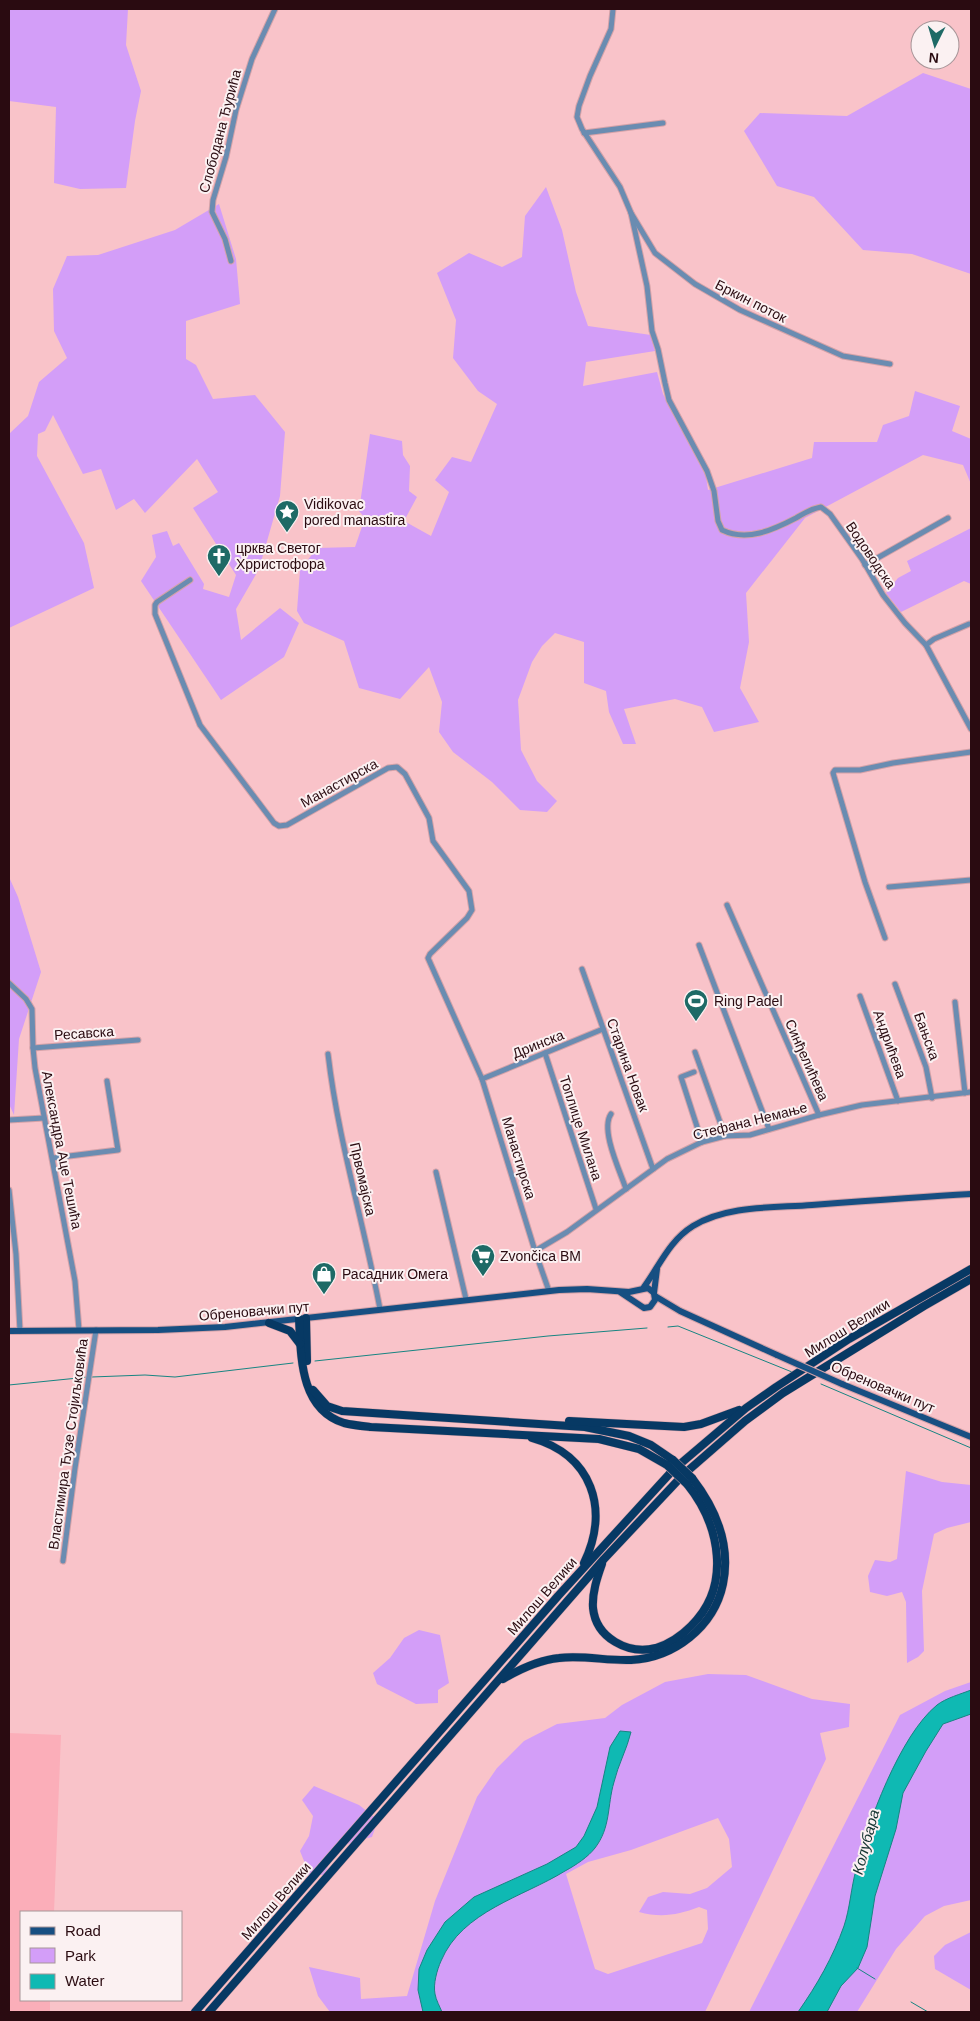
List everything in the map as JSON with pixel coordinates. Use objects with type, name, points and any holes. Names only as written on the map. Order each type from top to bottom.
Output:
[{"type":"highway","name":"Милош Велики","points":[[195,2012],[580,1572],[673,1470],[746,1408],[849,1340],[971,1269]]},
{"type":"highway","name":"Милош Велики","points":[[209,2012],[604,1560],[683,1475],[745,1421],[783,1393],[924,1306],[971,1280]]},
{"type":"highway","points":[[302,1319],[300,1344],[305,1377],[310,1393],[320,1408],[344,1423],[370,1427],[570,1437],[612,1441],[639,1450],[690,1481],[707,1517],[716,1546],[718,1561],[717,1574],[710,1599],[697,1621],[667,1644],[646,1650],[626,1648],[607,1637],[595,1618],[593,1608],[595,1588],[604,1560]]},
{"type":"highway","points":[[302,1319],[311,1385],[321,1401],[333,1410],[541,1423],[591,1428],[629,1436],[651,1445],[673,1460],[708,1502],[718,1522],[725,1555],[722,1588],[714,1608],[701,1627],[686,1641],[656,1656],[629,1660],[571,1657],[550,1659],[527,1667],[499,1681]]},
{"type":"highway","points":[[269,1323],[294,1334],[300,1344]]},
{"type":"highway","points":[[541,1423],[554,1420],[684,1426],[701,1424],[746,1408]]},
{"type":"highway","points":[[516,1434],[539,1440],[559,1449],[576,1462],[590,1486],[596,1509],[596,1529],[592,1546],[580,1572]]},
{"type":"main road","points":[[658,1264],[652,1305],[644,1308],[637,1303],[635,1296],[668,1249],[685,1232],[702,1221],[723,1214],[971,1194]]},
{"type":"main road","name":"Обреновачки пут","points":[[9,1331],[188,1329],[269,1323],[549,1291],[587,1290],[620,1292],[641,1289]]},
{"type":"main road","points":[[641,1289],[652,1290],[655,1294]]},
{"type":"main road","name":"Обреновачки пут","points":[[620,1292],[637,1303]]},
{"type":"main road","name":"Обреновачки пут","points":[[655,1294],[677,1309],[777,1355],[971,1437]]},
{"type":"main road","name":"Обреновачки пут","points":[[652,1305],[677,1309]]},
{"type":"street","name":"Слободана Ђурића","points":[[231,261],[225,239],[212,212],[213,200],[226,157],[236,110],[252,60],[274,9]]},
{"type":"street","name":"Бркин поток","points":[[613,9],[611,29],[590,76],[577,117],[584,133],[620,187],[631,213],[655,253],[695,284],[740,310],[843,356],[890,364]]},
{"type":"street","points":[[584,133],[663,123]]},
{"type":"street","name":"Бркин поток","points":[[631,213],[647,286],[652,331],[669,400],[706,471],[714,491],[716,505]]},
{"type":"street","name":"Водоводска","points":[[716,505],[718,521],[722,530],[733,536],[758,534],[792,520],[810,508],[821,507],[830,514],[883,595],[905,623],[926,645],[971,729]]},
{"type":"street","points":[[865,565],[948,518]]},
{"type":"street","name":"Манастирска","points":[[190,580],[157,602],[155,614],[200,725],[276,825],[287,825],[388,768],[397,767],[405,774],[429,818],[432,841],[469,891],[472,910],[467,918],[428,958],[482,1079],[549,1291]]},
{"type":"street","points":[[926,645],[934,639],[969,624]]},
{"type":"street","points":[[884,938],[859,863],[833,773],[835,770],[860,770],[893,762],[971,752]]},
{"type":"street","points":[[889,887],[971,880]]},
{"type":"street","name":"Синђелићева","points":[[727,904],[819,1115]]},
{"type":"street","points":[[699,946],[769,1128]]},
{"type":"street","name":"Старина Новак","points":[[582,969],[653,1169]]},
{"type":"street","name":"Александра Аце Тешића","points":[[9,983],[26,999],[32,1009],[32,1048],[75,1281],[79,1330]]},
{"type":"street","name":"Бањска","points":[[895,984],[926,1067],[932,1098]]},
{"type":"street","name":"Андрићева","points":[[860,996],[898,1101]]},
{"type":"street","points":[[955,1002],[968,1092]]},
{"type":"street","name":"Дринска","points":[[482,1079],[603,1029]]},
{"type":"street","name":"Ресавска","points":[[32,1048],[138,1040]]},
{"type":"street","points":[[695,1052],[725,1136]]},
{"type":"street","name":"Топлице Милана","points":[[545,1053],[596,1209]]},
{"type":"street","name":"Првомајска","points":[[328,1054],[332,1092],[370,1256],[380,1309]]},
{"type":"street","points":[[694,1072],[681,1078],[702,1142]]},
{"type":"street","points":[[53,1158],[118,1150],[107,1081]]},
{"type":"street","name":"Стефана Немање","points":[[535,1251],[567,1232],[667,1159],[702,1142],[725,1136],[734,1138],[750,1135],[769,1128],[862,1105],[932,1098],[968,1092]]},
{"type":"street","points":[[611,1114],[608,1119],[608,1135],[626,1189]]},
{"type":"street","points":[[9,1120],[44,1118]]},
{"type":"street","points":[[436,1172],[466,1299]]},
{"type":"street","points":[[9,1190],[16,1254],[20,1331]]},
{"type":"street","name":"Властимира Ђузе Стојиљковића","points":[[63,1562],[96,1330]]},
{"type":"shaded area","points":[[9,1733],[61,1735],[54,1911],[20,1911],[20,2001],[50,2001],[50,2012],[9,2012]]},
{"type":"green space","points":[[9,9],[128,9],[126,45],[141,91],[126,188],[80,189],[54,183],[56,107],[9,101]]},
{"type":"green space","points":[[923,73],[971,89],[971,274],[912,254],[863,250],[814,197],[777,186],[744,131],[760,113],[847,116]]},
{"type":"green space","points":[[546,187],[562,230],[576,292],[588,326],[651,335],[655,351],[586,362],[583,386],[657,372],[663,394],[706,476],[708,490],[812,458],[814,442],[877,442],[883,425],[909,416],[915,391],[960,406],[952,431],[971,439],[971,484],[963,465],[923,455],[805,518],[746,593],[749,642],[740,688],[759,722],[714,732],[702,707],[675,699],[624,709],[636,744],[623,744],[609,712],[606,691],[584,683],[584,642],[555,633],[542,646],[532,662],[518,700],[521,750],[537,781],[557,801],[547,812],[520,810],[492,782],[453,752],[439,732],[442,702],[429,667],[400,699],[359,688],[344,641],[304,623],[297,611],[300,570],[317,548],[355,547],[365,518],[359,511],[370,434],[402,441],[403,455],[410,466],[409,491],[417,497],[404,521],[431,536],[449,492],[435,480],[452,457],[471,462],[497,404],[478,391],[453,358],[456,320],[437,273],[469,253],[502,267],[522,257],[525,216]]},
{"type":"green space","points":[[219,204],[236,259],[240,304],[186,321],[186,359],[196,365],[213,399],[255,395],[285,432],[280,496],[259,569],[236,609],[241,640],[280,608],[299,623],[284,657],[221,700],[141,581],[156,557],[152,535],[167,531],[173,546],[179,543],[204,584],[203,589],[229,597],[236,575],[193,508],[218,492],[197,459],[145,513],[134,499],[116,510],[101,469],[83,474],[53,415],[45,431],[38,434],[37,456],[84,543],[94,588],[9,628],[9,434],[28,416],[39,382],[67,358],[54,331],[53,289],[67,256],[98,255],[175,230]]},
{"type":"green space","points":[[971,528],[971,584],[964,581],[901,612],[886,593],[898,578],[911,571],[907,561]]},
{"type":"green space","points":[[9,877],[18,897],[41,972],[19,1039],[14,1115],[9,1104]]},
{"type":"green space","points":[[906,1471],[942,1482],[971,1485],[971,1522],[947,1528],[934,1534],[922,1591],[924,1651],[907,1663],[906,1602],[902,1592],[887,1596],[870,1592],[868,1576],[875,1560],[890,1562],[897,1559]]},
{"type":"green space","points":[[419,1630],[440,1635],[449,1683],[438,1690],[438,1703],[416,1704],[377,1684],[373,1673],[390,1658],[404,1638]]},
{"type":"green space","points":[[708,1674],[746,1675],[812,1699],[850,1704],[849,1727],[820,1733],[826,1759],[705,2012],[330,2012],[318,1996],[309,1967],[360,1978],[361,1999],[407,1996],[435,1901],[477,1797],[497,1768],[524,1741],[557,1724],[605,1718],[622,1705],[665,1682]],"holes":[[[718,1818],[729,1839],[732,1867],[707,1888],[690,1894],[663,1892],[648,1897],[639,1912],[662,1915],[677,1914],[699,1907],[707,1910],[708,1929],[702,1943],[608,1974],[595,1969],[566,1874],[588,1862],[631,1850]]]},
{"type":"green space","points":[[971,1682],[971,1900],[944,1906],[925,1916],[896,1949],[857,2012],[749,2012],[900,1715],[945,1691]]},
{"type":"green space","points":[[314,1786],[359,1805],[378,1820],[372,1837],[352,1843],[338,1850],[323,1875],[306,1875],[306,1866],[300,1851],[309,1836],[313,1816],[302,1800]]},
{"type":"green space","points":[[971,1932],[971,1990],[935,1969],[934,1956],[945,1945]]},
{"type":"water","name":"Колубара","points":[[971,1690],[971,1714],[943,1724],[903,1793],[896,1829],[875,1896],[867,1947],[858,1968],[841,1986],[827,2012],[798,2012],[812,1992],[840,1937],[846,1919],[854,1877],[868,1829],[898,1758],[923,1719],[937,1705],[949,1698]]},
{"type":"water","points":[[620,1731],[631,1732],[616,1776],[604,1832],[595,1848],[573,1866],[495,1907],[478,1917],[463,1930],[451,1944],[441,1961],[437,1973],[435,1994],[442,2012],[423,2012],[418,1990],[419,1969],[427,1950],[445,1922],[474,1897],[547,1864],[576,1847],[584,1836],[597,1807],[610,1747]]},
{"type":"waterway","points":[[668,1327],[678,1326],[792,1372]]},
{"type":"waterway","points":[[315,1361],[548,1336],[647,1328]]},
{"type":"waterway","points":[[92,1377],[145,1375],[175,1377],[293,1363]]},
{"type":"waterway","points":[[9,1385],[88,1377]]},
{"type":"waterway","points":[[821,1384],[971,1448]]},
{"type":"waterway","points":[[857,1968],[875,1979]]},
{"type":"waterway","points":[[911,2002],[928,2012]]},
{"type":"place","name":"Vidikovac pored manastira","points":[[287,533]]},
{"type":"place","name":"црква Светог Хрристофора","points":[[219,577]]},
{"type":"place","name":"Ring Padel","points":[[696,1022]]},
{"type":"place","name":"Zvončica BM","points":[[483,1277]]},
{"type":"place","name":"Расадник Омега","points":[[324,1295]]}]
